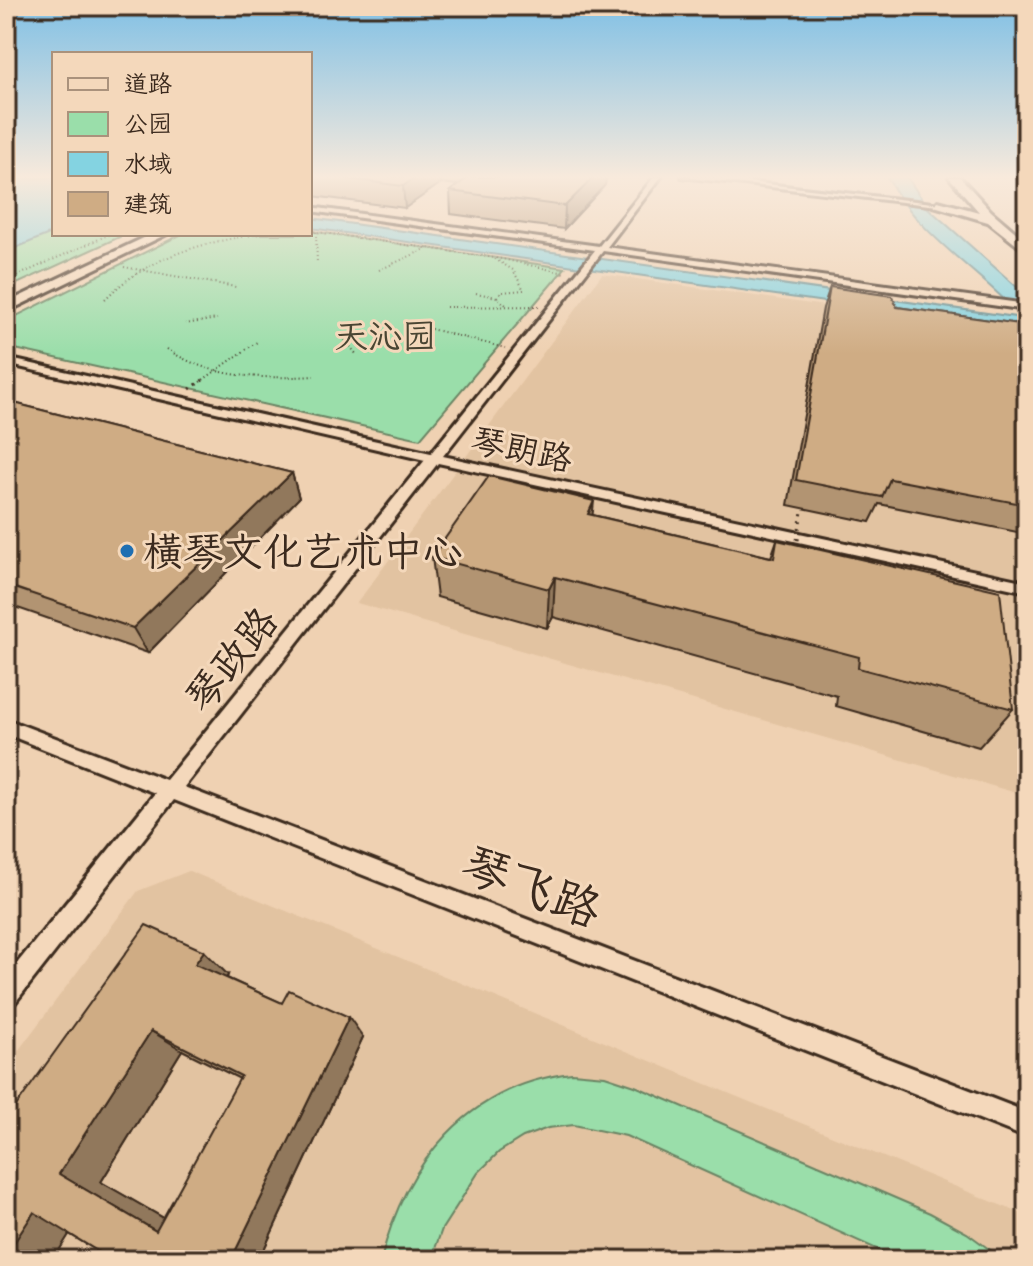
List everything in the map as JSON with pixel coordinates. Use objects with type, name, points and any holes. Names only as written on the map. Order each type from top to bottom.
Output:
[{"type":"main road","points":[[6,301],[145,236]]},
{"type":"main road","points":[[6,308],[157,236]]},
{"type":"street","points":[[507,236],[1027,307]]},
{"type":"street","name":"琴政路","points":[[6,996],[611,236]]},
{"type":"street","name":"琴朗路","points":[[6,361],[1027,587]]},
{"type":"street","name":"琴飞路","points":[[6,726],[1027,1125]]},
{"type":"path","points":[[6,281],[105,236]]},
{"type":"path","points":[[105,299],[143,270],[200,247],[250,236]]},
{"type":"path","points":[[317,236],[317,264]]},
{"type":"path","points":[[345,236],[490,257],[578,277]]},
{"type":"path","points":[[379,270],[428,248]]},
{"type":"path","points":[[490,257],[513,270],[524,290],[502,292],[497,297]]},
{"type":"path","points":[[101,262],[236,287]]},
{"type":"path","points":[[476,293],[497,297],[508,306]]},
{"type":"path","points":[[446,307],[469,311],[522,304],[553,309]]},
{"type":"path","points":[[185,324],[217,319]]},
{"type":"path","points":[[427,328],[520,350]]},
{"type":"path","points":[[345,340],[357,355]]},
{"type":"path","points":[[174,400],[257,342]]},
{"type":"path","points":[[167,349],[186,362],[214,371],[261,377],[314,376]]},
{"type":"path","points":[[795,555],[805,493]]},
{"type":"shaded area","points":[[602,274],[1027,335],[1027,796],[357,603]]},
{"type":"shaded area","points":[[189,871],[1027,1216],[1027,1260],[6,1260],[6,1067],[138,891]]},
{"type":"green space","points":[[6,236],[121,236],[6,289]]},
{"type":"green space","name":"天沁园","points":[[178,236],[345,236],[565,268],[420,439],[6,347],[6,321]]},
{"type":"green space","points":[[572,1073],[605,1076],[635,1086],[930,1213],[967,1233],[1004,1260],[901,1260],[626,1136],[574,1125],[548,1128],[523,1137],[499,1152],[478,1173],[442,1229],[431,1260],[381,1260],[406,1191],[447,1134],[473,1112],[502,1094],[535,1080]]},
{"type":"water","points":[[6,236],[44,236],[6,252]]},
{"type":"water","points":[[366,236],[439,236],[1023,318],[934,236],[960,236],[1027,296],[1027,331]]},
{"type":"building","points":[[830,287],[892,296],[897,307],[1027,323],[1027,505],[890,479],[882,497],[796,480]]},
{"type":"building","name":"横琴文化艺术中心","points":[[6,401],[292,473],[133,628],[6,585]]},
{"type":"building","points":[[489,476],[594,501],[588,514],[774,558],[777,540],[1000,591],[1013,709],[858,668],[859,657],[555,577],[549,589],[432,557]]},
{"type":"building","points":[[146,925],[204,951],[195,964],[282,1003],[289,990],[349,1017],[231,1260],[112,1260],[34,1212],[6,1255],[6,1120]],"holes":[[[151,1031],[241,1076],[156,1231],[59,1174]]]},
{"type":"place","name":"横琴文化艺术中心","points":[[127,551]]}]
